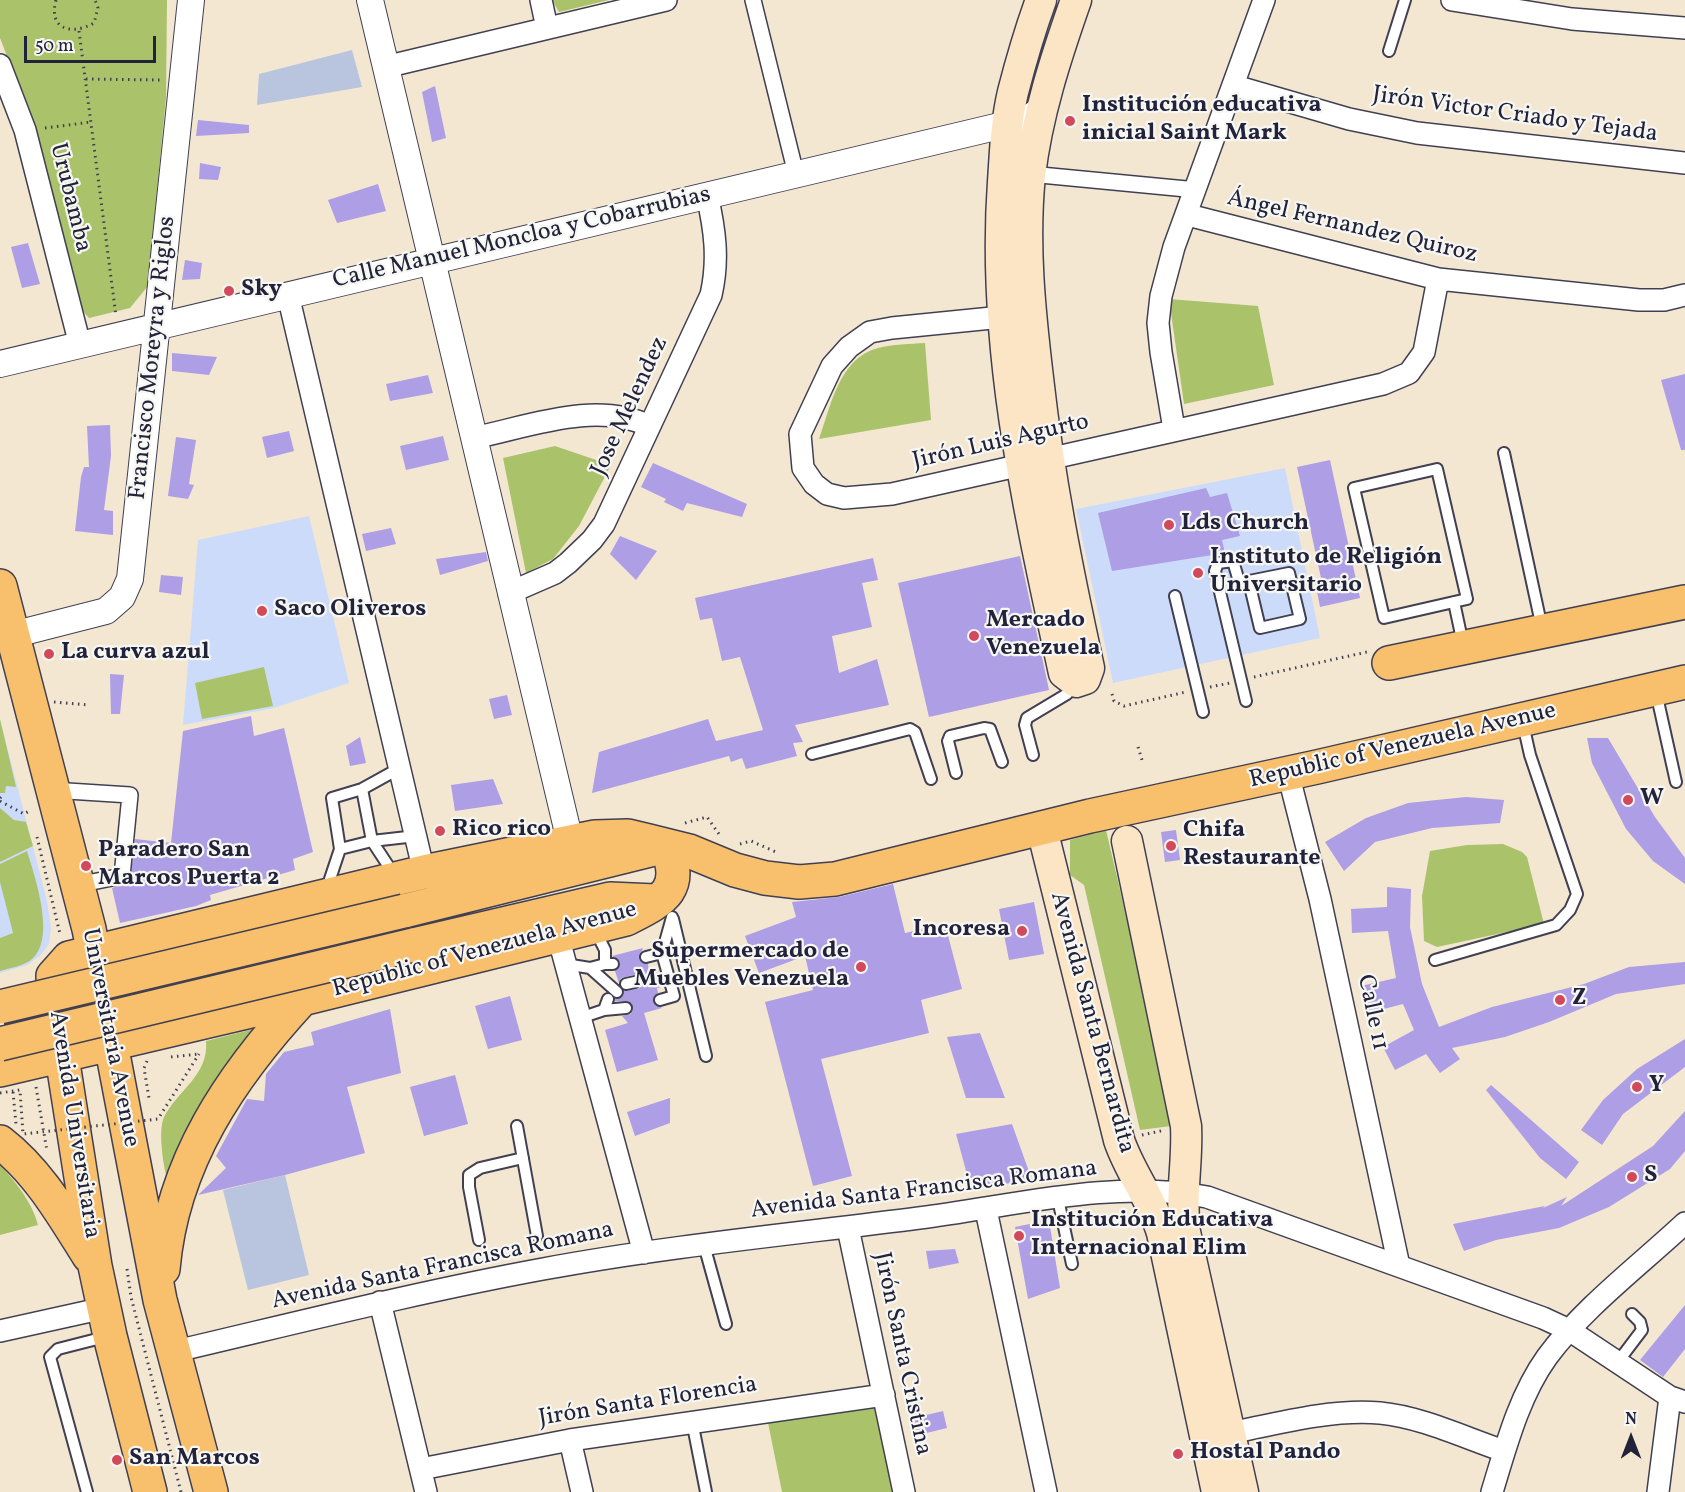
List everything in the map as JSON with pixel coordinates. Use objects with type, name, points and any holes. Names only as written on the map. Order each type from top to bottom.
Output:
[{"type":"main road","points":[[1041,0],[1013,93],[1008,124],[999,230],[1002,317],[1034,461],[1064,673],[1072,681],[1081,681],[1088,674],[1089,668],[1061,543],[1034,461],[1028,277],[1030,174],[1042,109],[1076,0]]},
{"type":"main road","name":"Universitaria Avenue","points":[[0,586],[12,635],[41,803],[77,885],[112,1043],[160,1300],[211,1492]]},
{"type":"main road","points":[[1381,657],[1464,647],[1685,602]]},
{"type":"main road","name":"Republic of Venezuela Avenue","points":[[1042,829],[1670,686]]},
{"type":"main road","points":[[93,951],[412,875],[595,837],[628,836],[708,858],[751,875],[799,882],[835,879],[1042,829]]},
{"type":"main road","name":"Avenida Santa Bernardita","points":[[1042,829],[1119,1140],[1125,1157],[1155,1209],[1162,1233],[1217,1492]]},
{"type":"main road","points":[[1126,840],[1186,1126],[1188,1147],[1182,1192],[1185,1232],[1243,1492]]},
{"type":"main road","points":[[666,846],[673,881],[667,910]]},
{"type":"main road","points":[[0,1007],[405,911],[666,846]]},
{"type":"main road","name":"Republic of Venezuela Avenue","points":[[0,1044],[610,899],[667,910]]},
{"type":"main road","name":"Republic of Venezuela Avenue","points":[[6,1078],[61,1055],[302,999],[561,950],[593,927],[667,910]]},
{"type":"main road","name":"Avenida Universitaria","points":[[93,951],[62,963],[51,984],[95,1266]]},
{"type":"main road","points":[[160,1300],[167,1233],[177,1193],[197,1143],[237,1076],[302,999]]},
{"type":"main road","points":[[8,1137],[24,1163],[47,1191],[95,1266],[150,1492]]},
{"type":"street","name":"Francisco Moreyra y Riglos","points":[[12,635],[99,614],[118,602],[126,591],[131,572],[158,327],[191,0]]},
{"type":"street","points":[[370,0],[509,593],[570,841]]},
{"type":"street","points":[[541,0],[547,28]]},
{"type":"street","points":[[385,67],[666,0]]},
{"type":"street","points":[[753,0],[796,174]]},
{"type":"street","points":[[1174,429],[1158,323],[1166,270],[1235,86],[1264,0]]},
{"type":"street","points":[[1452,0],[1572,19],[1685,28]]},
{"type":"street","name":"Urubamba","points":[[0,65],[25,130],[80,345]]},
{"type":"street","name":"Jirón Victor Criado y Tejada","points":[[1235,86],[1349,118],[1417,134],[1685,163]]},
{"type":"street","name":"Calle Manuel Moncloa y Cobarrubias","points":[[0,364],[1008,124],[1032,116],[1042,109]]},
{"type":"street","points":[[1030,174],[1197,190]]},
{"type":"street","name":"Jose Melendez","points":[[509,593],[555,573],[592,540],[613,506],[711,295],[717,261],[717,244],[707,195]]},
{"type":"street","name":"Ángel Fernandez Quiroz","points":[[1188,215],[1438,279],[1639,300],[1664,300],[1685,295]]},
{"type":"street","name":"Jirón Luis Agurto","points":[[1002,317],[870,332],[849,347],[832,366],[800,434],[803,468],[814,484],[827,494],[844,498],[892,494],[1174,429],[1356,391],[1409,373],[1424,352],[1438,279]]},
{"type":"street","points":[[288,295],[416,836],[412,875]]},
{"type":"street","points":[[473,438],[596,415],[635,419],[650,426]]},
{"type":"street","name":"Calle 11","points":[[1288,773],[1320,899],[1400,1266]]},
{"type":"street","points":[[41,803],[130,795],[122,876],[77,885]]},
{"type":"street","points":[[561,950],[644,1253]]},
{"type":"street","name":"Avenida Santa Francisca Romana","points":[[172,1352],[380,1302],[544,1269],[644,1253],[1058,1199],[1145,1190],[1182,1192],[1207,1197],[1544,1318],[1569,1330],[1617,1363],[1677,1399]]},
{"type":"street","points":[[986,1210],[1046,1492]]},
{"type":"street","points":[[1492,1492],[1504,1451],[1526,1394],[1547,1358],[1569,1330],[1685,1223]]},
{"type":"street","name":"Jirón Santa Cristina","points":[[848,1227],[904,1492]]},
{"type":"street","points":[[380,1302],[426,1492]]},
{"type":"street","points":[[0,1331],[107,1322]]},
{"type":"street","name":"Jirón Santa Florencia","points":[[421,1468],[692,1420],[884,1395]]},
{"type":"street","points":[[1658,1492],[1677,1399]]},
{"type":"street","points":[[1230,1433],[1348,1412],[1383,1414],[1412,1420],[1504,1451]]},
{"type":"street","points":[[570,1440],[582,1492]]},
{"type":"lane","points":[[1389,51],[1405,0]]},
{"type":"lane","points":[[1504,453],[1542,631]]},
{"type":"lane","points":[[1437,469],[1467,599],[1454,602],[1384,618],[1354,488],[1437,469]]},
{"type":"lane","points":[[1246,701],[1215,571],[1218,564],[1233,561],[1238,578],[1249,582],[1289,573],[1300,619],[1260,628],[1249,582]]},
{"type":"lane","points":[[1176,596],[1203,712]]},
{"type":"lane","points":[[1454,602],[1464,647]]},
{"type":"lane","points":[[1670,686],[1676,782]]},
{"type":"lane","points":[[1033,755],[1025,725],[1027,718],[1067,694]]},
{"type":"lane","points":[[1435,960],[1556,925],[1570,910],[1576,894],[1530,755],[1522,720]]},
{"type":"lane","points":[[956,773],[948,741],[950,736],[984,728],[990,729],[1002,762]]},
{"type":"lane","points":[[812,754],[910,729],[915,732],[931,779]]},
{"type":"lane","points":[[324,896],[340,849],[332,798],[362,789],[400,768]]},
{"type":"lane","points":[[362,789],[372,841],[389,871],[412,875]]},
{"type":"lane","points":[[340,849],[372,841],[416,836]]},
{"type":"lane","points":[[660,1000],[674,996],[663,975],[662,953],[667,927],[667,910]]},
{"type":"lane","points":[[667,910],[706,1056]]},
{"type":"lane","points":[[590,968],[609,964],[593,927]]},
{"type":"lane","points":[[561,950],[590,968],[612,996],[604,1010]]},
{"type":"lane","points":[[646,957],[662,953]]},
{"type":"lane","points":[[580,1018],[604,1010],[626,1008]]},
{"type":"lane","points":[[517,1126],[537,1236]]},
{"type":"lane","points":[[479,1240],[469,1187],[469,1175],[480,1168],[523,1158]]},
{"type":"lane","points":[[1058,1199],[1072,1264]]},
{"type":"lane","points":[[705,1245],[726,1324]]},
{"type":"lane","points":[[1617,1363],[1642,1330],[1640,1322],[1632,1314]]},
{"type":"lane","points":[[87,1492],[50,1356],[58,1349],[72,1344],[107,1322]]},
{"type":"lane","points":[[692,1420],[706,1492]]},
{"type":"path","points":[[56,0],[54,9],[57,21],[67,30],[80,31],[94,23],[98,8],[95,0]]},
{"type":"path","points":[[80,31],[119,336]]},
{"type":"path","points":[[86,79],[183,80]]},
{"type":"path","points":[[25,130],[91,122]]},
{"type":"path","points":[[1112,694],[1114,701],[1124,706],[1240,681],[1381,657]]},
{"type":"path","points":[[47,702],[89,705]]},
{"type":"path","points":[[1138,747],[1142,760]]},
{"type":"path","points":[[1,798],[24,814],[41,803]]},
{"type":"path","points":[[33,821],[41,803]]},
{"type":"path","points":[[36,832],[60,934]]},
{"type":"path","points":[[0,1093],[20,1090],[23,1134],[158,1119],[199,1054],[163,1058]]},
{"type":"path","points":[[150,1102],[144,1068],[145,1062],[151,1060]]},
{"type":"path","points":[[6,1078],[8,1137]]},
{"type":"path","points":[[151,1114],[153,1125]]},
{"type":"path","points":[[1134,1137],[1172,1129]]},
{"type":"shaded area","points":[[352,50],[362,87],[257,105],[259,74]]},
{"type":"shaded area","name":"Instituto de Religión Universitario","points":[[1285,468],[1320,638],[1113,683],[1076,509]]},
{"type":"shaded area","name":"Saco Oliveros","points":[[309,516],[349,683],[274,708],[183,725],[198,540]]},
{"type":"shaded area","points":[[0,719],[47,901],[51,928],[49,944],[40,956],[27,965],[0,973]]},
{"type":"shaded area","points":[[285,1175],[309,1275],[248,1290],[223,1190]]},
{"type":"green space","points":[[0,0],[167,0],[166,97],[148,286],[130,308],[89,318],[80,308],[35,129],[0,38]]},
{"type":"green space","points":[[552,0],[609,0],[559,12]]},
{"type":"green space","points":[[1169,299],[1258,306],[1274,385],[1184,404]]},
{"type":"green space","points":[[925,343],[931,420],[819,439],[838,385],[854,362],[865,353],[878,348]]},
{"type":"green space","points":[[555,446],[611,465],[579,526],[553,559],[526,573],[503,458]]},
{"type":"green space","points":[[264,667],[273,706],[202,719],[195,683]]},
{"type":"green space","points":[[0,719],[16,787],[6,786],[5,793],[0,793]]},
{"type":"green space","points":[[0,808],[14,820],[26,822],[33,846],[0,862]]},
{"type":"green space","points":[[1106,830],[1173,1116],[1171,1126],[1140,1130],[1084,885],[1070,875],[1070,840]]},
{"type":"green space","points":[[1503,844],[1522,852],[1527,857],[1544,924],[1437,947],[1424,941],[1422,896],[1430,851],[1467,845]]},
{"type":"green space","points":[[27,851],[42,908],[42,938],[39,951],[31,960],[0,971],[0,938],[13,933],[0,882],[0,864]]},
{"type":"green space","points":[[258,1028],[167,1178],[162,1148],[162,1123],[170,1107],[198,1073],[206,1053],[206,1041]]},
{"type":"green space","points":[[0,1165],[23,1193],[38,1225],[0,1235]]},
{"type":"green space","points":[[876,1401],[896,1492],[782,1492],[766,1413]]},
{"type":"building","points":[[435,86],[446,138],[432,142],[422,92]]},
{"type":"building","points":[[198,120],[249,125],[249,133],[196,136]]},
{"type":"building","points":[[200,163],[221,167],[218,180],[199,179]]},
{"type":"building","points":[[378,184],[386,211],[337,223],[328,200]]},
{"type":"building","points":[[28,243],[40,284],[22,288],[11,247]]},
{"type":"building","points":[[185,260],[202,263],[200,279],[182,280]]},
{"type":"building","points":[[172,353],[217,357],[209,375],[172,371]]},
{"type":"building","points":[[1685,374],[1685,450],[1681,450],[1661,380]]},
{"type":"building","points":[[428,375],[433,393],[390,401],[386,384]]},
{"type":"building","points":[[110,425],[111,456],[104,510],[113,511],[113,535],[75,531],[81,477],[84,467],[89,467],[87,426]]},
{"type":"building","points":[[289,431],[294,451],[267,458],[262,437]]},
{"type":"building","points":[[443,436],[449,460],[406,470],[400,446]]},
{"type":"building","points":[[176,437],[196,440],[189,484],[194,485],[188,499],[168,496]]},
{"type":"building","points":[[1330,460],[1360,598],[1320,607],[1315,581],[1321,578],[1297,467]]},
{"type":"building","points":[[653,463],[747,504],[742,517],[687,503],[683,511],[664,502],[666,499],[641,487]]},
{"type":"building","name":"Lds Church","points":[[1206,488],[1210,497],[1227,493],[1240,536],[1222,540],[1225,553],[1112,571],[1098,513]]},
{"type":"building","points":[[391,528],[396,544],[366,551],[362,534]]},
{"type":"building","points":[[620,536],[657,551],[636,580],[610,554]]},
{"type":"building","points":[[486,552],[488,561],[440,575],[436,559]]},
{"type":"building","name":"Mercado Venezuela","points":[[1020,556],[1049,690],[929,717],[898,583]]},
{"type":"building","points":[[873,558],[878,580],[862,583],[872,627],[832,636],[839,673],[877,659],[889,705],[795,725],[803,742],[793,743],[797,756],[746,769],[742,758],[731,762],[729,756],[592,793],[599,752],[708,719],[716,741],[763,730],[740,657],[722,661],[712,618],[700,620],[695,598]]},
{"type":"building","points":[[161,575],[183,577],[181,595],[159,592]]},
{"type":"building","points":[[110,674],[124,675],[120,714],[111,714]]},
{"type":"building","points":[[507,695],[512,715],[494,719],[489,699]]},
{"type":"building","points":[[251,716],[254,736],[284,728],[313,852],[293,859],[295,870],[210,895],[211,900],[196,906],[120,923],[112,888],[130,882],[135,839],[171,843],[183,731]]},
{"type":"building","points":[[360,737],[366,763],[350,766],[346,746]]},
{"type":"building","name":"W","points":[[1587,738],[1608,738],[1655,817],[1685,858],[1685,884],[1653,861],[1626,829],[1592,763]]},
{"type":"building","points":[[493,779],[503,804],[455,811],[451,785]]},
{"type":"building","points":[[1466,797],[1504,800],[1500,823],[1432,828],[1375,842],[1344,871],[1325,842],[1366,818],[1408,803]]},
{"type":"building","name":"Chifa Restaurante","points":[[1176,830],[1180,860],[1165,862],[1161,832]]},
{"type":"building","points":[[893,884],[905,933],[945,924],[962,989],[921,1000],[929,1033],[821,1059],[852,1176],[813,1186],[765,1002],[813,990],[805,956],[759,973],[745,936],[796,917],[792,902],[839,897]]},
{"type":"building","points":[[1387,887],[1411,889],[1410,927],[1422,984],[1439,1027],[1492,1007],[1584,984],[1629,967],[1685,962],[1685,984],[1616,994],[1549,1022],[1505,1037],[1452,1048],[1460,1059],[1440,1073],[1426,1054],[1395,1070],[1383,1047],[1414,1030],[1403,1004],[1368,1013],[1361,986],[1396,978],[1388,931],[1352,933],[1351,909],[1387,907]]},
{"type":"building","name":"Incoresa","points":[[1034,902],[1044,954],[1009,960],[999,909]]},
{"type":"building","points":[[643,948],[639,959],[648,964],[649,971],[656,969],[661,987],[657,988],[658,993],[653,1001],[662,1008],[644,1013],[658,1060],[617,1072],[605,1030],[628,1023],[622,1016],[631,1014],[632,1004],[626,1001],[615,1001],[615,999],[622,997],[624,991],[640,988],[642,981],[640,977],[633,975],[621,978],[619,983],[615,971],[620,963],[612,956]]},
{"type":"building","points":[[510,996],[522,1040],[488,1049],[475,1006]]},
{"type":"building","points":[[390,1009],[401,1073],[347,1087],[365,1153],[285,1175],[198,1195],[226,1168],[216,1156],[247,1099],[264,1101],[266,1074],[284,1052],[314,1045],[311,1032]]},
{"type":"building","points":[[980,1033],[1005,1098],[966,1098],[947,1037]]},
{"type":"building","name":"Y","points":[[1685,1039],[1685,1067],[1623,1114],[1602,1145],[1581,1130],[1603,1100],[1637,1069]]},
{"type":"building","points":[[455,1075],[468,1124],[424,1136],[410,1087]]},
{"type":"building","points":[[1491,1085],[1579,1162],[1566,1179],[1540,1158],[1486,1090]]},
{"type":"building","points":[[670,1098],[670,1123],[635,1136],[627,1112]]},
{"type":"building","name":"S","points":[[1685,1111],[1685,1151],[1670,1169],[1609,1207],[1559,1228],[1496,1240],[1464,1251],[1453,1224],[1545,1206],[1543,1208],[1567,1197],[1561,1206],[1653,1146]]},
{"type":"building","points":[[1012,1124],[1032,1180],[971,1189],[956,1134]]},
{"type":"building","points":[[1049,1220],[1060,1288],[1028,1299],[1015,1227]]},
{"type":"building","points":[[955,1249],[959,1263],[929,1269],[926,1251]]},
{"type":"building","points":[[1685,1305],[1685,1349],[1663,1377],[1640,1360]]},
{"type":"building","points":[[943,1411],[947,1428],[914,1436],[909,1419]]},
{"type":"place","name":"Institución educativa inicial Saint Mark","points":[[1070,121]]},
{"type":"place","name":"Sky","points":[[229,291]]},
{"type":"place","name":"Lds Church","points":[[1169,525]]},
{"type":"place","name":"Instituto de Religión Universitario","points":[[1198,573]]},
{"type":"place","name":"Saco Oliveros","points":[[262,611]]},
{"type":"place","name":"Mercado Venezuela","points":[[974,636]]},
{"type":"place","name":"La curva azul","points":[[49,654]]},
{"type":"place","name":"W","points":[[1628,800]]},
{"type":"place","name":"Rico rico","points":[[440,831]]},
{"type":"place","name":"Chifa Restaurante","points":[[1171,846]]},
{"type":"place","name":"Paradero San Marcos Puerta 2","points":[[86,866]]},
{"type":"place","name":"Incoresa","points":[[1022,931]]},
{"type":"place","name":"Supermercado de Muebles Venezuela","points":[[861,967]]},
{"type":"place","name":"Z","points":[[1560,1000]]},
{"type":"place","name":"Y","points":[[1637,1087]]},
{"type":"place","name":"S","points":[[1632,1177]]},
{"type":"place","name":"Institución Educativa Internacional Elim","points":[[1019,1236]]},
{"type":"place","name":"Hostal Pando","points":[[1178,1454]]},
{"type":"place","name":"San Marcos","points":[[117,1460]]}]
